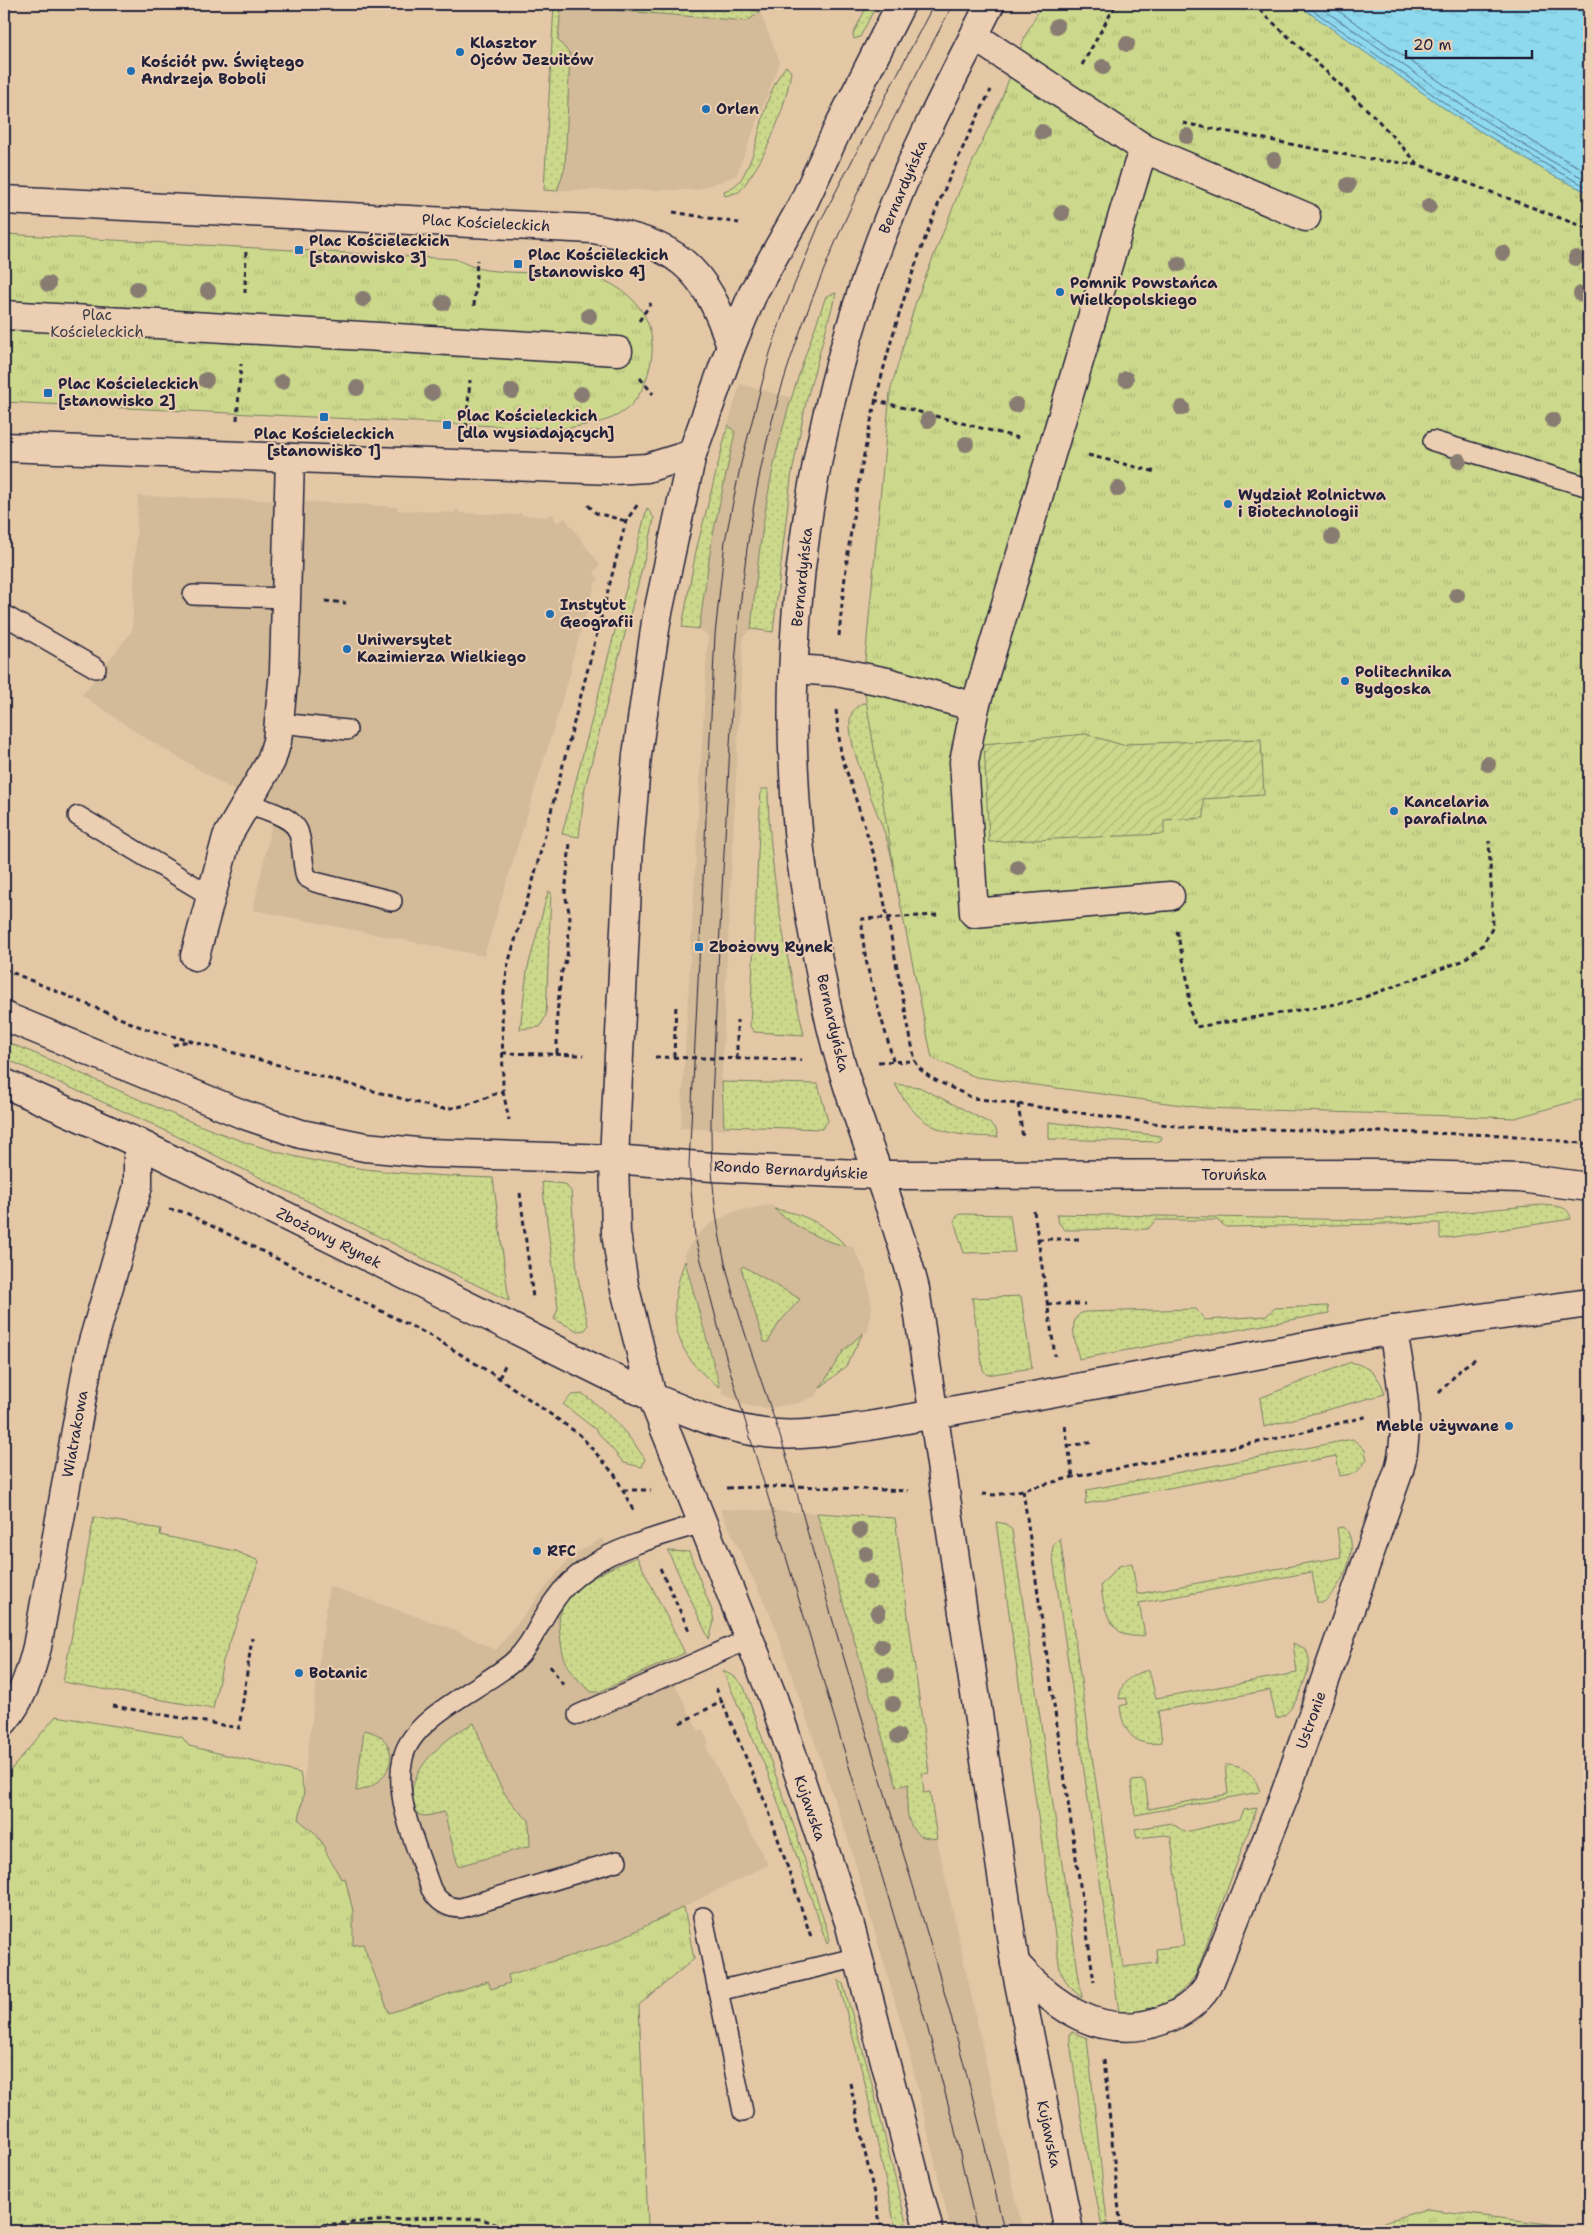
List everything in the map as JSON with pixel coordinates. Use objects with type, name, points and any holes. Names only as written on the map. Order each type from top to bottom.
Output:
[{"type":"street","points":[[901,4],[841,122],[802,208],[754,291],[731,346],[692,454],[656,622],[637,755],[629,846],[614,1159],[616,1233],[624,1285],[652,1397],[730,1427],[778,1434],[829,1432],[934,1415],[1392,1330],[1589,1303]]},
{"type":"street","name":"Bernardyńska","points":[[878,1175],[840,1061],[828,1009],[799,843],[794,751],[794,669],[804,550],[815,477],[835,381],[857,305],[892,210],[930,122],[990,4]]},
{"type":"street","points":[[974,36],[1145,149],[1306,218]]},
{"type":"street","points":[[1145,149],[1138,165],[1055,447],[975,707],[964,762],[974,913],[1170,896]]},
{"type":"street","name":"Plac Kościeleckich","points":[[4,200],[593,229],[626,234],[655,244],[682,261],[699,278],[720,314],[731,346]]},
{"type":"street","points":[[4,315],[618,351]]},
{"type":"street","points":[[4,447],[626,470],[666,464],[692,454]]},
{"type":"street","points":[[195,956],[227,836],[271,761],[280,723],[290,458]]},
{"type":"street","points":[[794,669],[837,672],[887,682],[975,707]]},
{"type":"street","points":[[4,1016],[187,1093],[301,1134],[365,1147],[427,1154],[614,1159]]},
{"type":"street","name":"Zbożowy Rynek","points":[[4,1083],[138,1143],[652,1397]]},
{"type":"street","name":"Wiatrakowa","points":[[4,1721],[19,1700],[37,1647],[90,1352],[138,1186],[138,1143]]},
{"type":"street","name":"Rondo Bernardyńskie","points":[[614,1159],[712,1167],[878,1175],[901,1237],[916,1289],[934,1415]]},
{"type":"street","name":"Toruńska","points":[[878,1175],[1378,1174],[1520,1178],[1589,1187]]},
{"type":"street","name":"Ustronie","points":[[1015,1964],[1033,1984],[1055,2001],[1076,2014],[1100,2025],[1137,2027],[1170,2018],[1202,1996],[1213,1975],[1284,1796],[1399,1470],[1404,1451],[1406,1420],[1392,1330]]},
{"type":"street","name":"Kujawska","points":[[652,1397],[773,1698],[849,1922],[929,2231]]},
{"type":"street","name":"Kujawska","points":[[934,1415],[1015,1964],[1069,2231]]},
{"type":"lane","points":[[1433,442],[1589,487]]},
{"type":"lane","points":[[193,595],[286,598]]},
{"type":"lane","points":[[4,615],[96,668]]},
{"type":"lane","points":[[280,723],[347,730]]},
{"type":"lane","points":[[247,804],[290,820],[299,831],[302,865],[306,877],[316,882],[392,901]]},
{"type":"lane","points":[[78,816],[211,896]]},
{"type":"lane","points":[[617,1861],[461,1908],[444,1904],[436,1899],[431,1890],[402,1799],[399,1782],[403,1757],[407,1746],[435,1716],[510,1664],[529,1641],[554,1601],[594,1563],[648,1541],[702,1523]]},
{"type":"lane","points":[[578,1715],[749,1640]]},
{"type":"lane","points":[[703,1917],[743,2112]]},
{"type":"lane","points":[[718,1991],[859,1957]]},
{"type":"path","points":[[1079,71],[1116,4]]},
{"type":"path","points":[[1253,4],[1373,115],[1420,165]]},
{"type":"path","points":[[838,640],[852,513],[874,400],[894,330],[926,236],[979,112],[1009,58]]},
{"type":"path","points":[[1178,122],[1362,158],[1420,165],[1589,229]]},
{"type":"path","points":[[874,400],[1156,472]]},
{"type":"path","points":[[510,1125],[503,1091],[502,1006],[511,951],[533,881],[626,521],[596,513]]},
{"type":"path","points":[[325,601],[346,603]]},
{"type":"path","points":[[836,705],[841,754],[877,864],[916,1061],[924,1074],[966,1096],[1206,1130],[1505,1135],[1589,1144]]},
{"type":"path","points":[[1170,896],[1188,983],[1190,1010],[1196,1027],[1354,1001],[1462,960],[1482,946],[1493,927],[1489,841]]},
{"type":"path","points":[[557,1054],[557,1016],[561,974],[567,958],[569,925],[565,894],[570,843]]},
{"type":"path","points":[[893,1061],[862,942],[862,919],[938,915]]},
{"type":"path","points":[[4,969],[144,1028],[436,1108],[449,1110],[461,1107],[503,1091]]},
{"type":"path","points":[[674,1057],[676,1004]]},
{"type":"path","points":[[737,1059],[738,1020]]},
{"type":"path","points":[[502,1053],[566,1054]]},
{"type":"path","points":[[654,1057],[806,1060]]},
{"type":"path","points":[[883,1062],[916,1061]]},
{"type":"path","points":[[1018,1104],[1024,1143]]},
{"type":"path","points":[[519,1187],[534,1296],[533,1304]]},
{"type":"path","points":[[163,1208],[184,1212],[431,1336],[498,1378],[580,1434],[604,1461],[623,1490],[635,1514]]},
{"type":"path","points":[[1034,1210],[1055,1358]]},
{"type":"path","points":[[1038,1239],[1082,1239]]},
{"type":"path","points":[[1047,1304],[1085,1304]]},
{"type":"path","points":[[1434,1396],[1448,1385],[1463,1367],[1485,1353]]},
{"type":"path","points":[[996,1495],[1073,1477],[1270,1440],[1371,1415]]},
{"type":"path","points":[[1067,1436],[1073,1477]]},
{"type":"path","points":[[1068,1446],[1094,1442]]},
{"type":"path","points":[[720,1488],[795,1486],[898,1491]]},
{"type":"path","points":[[623,1490],[655,1490]]},
{"type":"path","points":[[1023,1490],[1095,1988]]},
{"type":"path","points":[[657,1560],[694,1639]]},
{"type":"path","points":[[113,1706],[239,1728],[252,1638]]},
{"type":"path","points":[[529,1641],[560,1678],[578,1715]]},
{"type":"path","points":[[680,1723],[723,1701]]},
{"type":"path","points":[[1103,2052],[1121,2231]]},
{"type":"path","points":[[224,2231],[438,2217],[482,2219],[513,2231]]},
{"type":"shaded area","points":[[554,4],[732,4],[760,12],[780,62],[736,176],[696,190],[544,190]]},
{"type":"shaded area","points":[[740,384],[792,398],[771,477],[760,546],[751,629],[743,637],[721,1101],[725,1130],[678,1128],[681,1125],[708,635],[699,629],[712,539],[735,432],[728,425]]},
{"type":"shaded area","name":"Uniwersytet Kazimierza Wielkiego","points":[[138,496],[338,503],[397,507],[397,510],[455,513],[455,510],[459,510],[459,513],[517,515],[521,513],[522,515],[548,517],[549,514],[553,515],[557,523],[565,518],[600,565],[594,572],[599,582],[596,581],[588,607],[590,608],[587,611],[570,667],[572,668],[484,956],[253,910],[274,814],[139,734],[82,695],[132,631]]},
{"type":"shaded area","points":[[771,1205],[793,1223],[820,1239],[853,1247],[866,1273],[872,1308],[868,1331],[844,1350],[825,1378],[817,1395],[799,1403],[766,1408],[749,1406],[723,1394],[684,1254],[695,1237],[710,1224],[735,1211]],"holes":[[[743,1266],[800,1299],[779,1323],[768,1341],[764,1341],[741,1268]]]},
{"type":"shaded area","points":[[720,1509],[817,1513],[897,1786],[910,1783],[907,1797],[922,1837],[937,1839],[1023,2231],[951,2231],[907,2044],[849,1842],[773,1621]]},
{"type":"shaded area","points":[[603,1538],[697,1729],[703,1731],[709,1742],[706,1747],[768,1865],[609,1944],[509,1975],[511,1983],[491,1990],[488,1981],[389,2013],[363,1944],[353,1946],[354,1928],[344,1878],[341,1880],[332,1860],[315,1833],[299,1820],[329,1586],[447,1627],[496,1650],[571,1556]]},
{"type":"green space","points":[[554,4],[732,4],[760,12],[747,21],[561,6],[558,40],[570,54],[565,167],[557,191],[544,190]]},
{"type":"green space","points":[[868,4],[877,4],[860,37],[854,39],[853,34]]},
{"type":"green space","points":[[1042,4],[1297,4],[1457,117],[1554,176],[1589,193],[1589,1097],[1515,1118],[1204,1108],[976,1077],[932,1058],[898,893],[863,682],[890,392],[916,301],[959,192],[1001,100],[1026,34]]},
{"type":"green space","points":[[786,66],[791,72],[788,88],[779,120],[765,151],[758,165],[739,192],[725,196],[724,191],[738,183],[750,161],[771,92]]},
{"type":"green space","name":"Plac Kościeleckich","points":[[4,234],[455,259],[487,270],[598,278],[616,287],[628,296],[646,318],[652,346],[651,361],[641,392],[623,412],[601,422],[559,429],[4,402]]},
{"type":"green space","points":[[836,293],[806,402],[791,478],[773,632],[751,629],[764,516],[782,432],[795,386],[826,296]]},
{"type":"green space","points":[[728,425],[735,432],[712,539],[699,629],[682,627],[696,551]]},
{"type":"green space","points":[[647,508],[654,518],[651,534],[585,787],[579,837],[562,834]]},
{"type":"green space","points":[[863,703],[877,703],[898,893],[882,824],[853,747],[851,714],[856,707]]},
{"type":"green space","points":[[1085,734],[1126,746],[1126,744],[1261,739],[1264,795],[1203,799],[1204,818],[1164,820],[1164,834],[989,842],[984,744]]},
{"type":"green space","points":[[761,789],[768,789],[775,882],[785,943],[804,1035],[754,1032],[750,1026]]},
{"type":"green space","points":[[548,892],[551,892],[546,1015],[540,1027],[520,1029],[527,971]]},
{"type":"green space","points":[[4,1041],[200,1126],[267,1149],[323,1162],[379,1171],[493,1178],[509,1301],[154,1125],[4,1058]]},
{"type":"green space","points":[[722,1082],[818,1084],[828,1121],[822,1129],[724,1126]]},
{"type":"green space","points":[[895,1084],[919,1087],[961,1108],[989,1123],[996,1129],[998,1137],[950,1132],[926,1122],[905,1100]]},
{"type":"green space","points":[[1049,1122],[1161,1136],[1162,1139],[1157,1142],[1049,1139]]},
{"type":"green space","points":[[542,1182],[565,1184],[571,1191],[577,1273],[588,1326],[585,1330],[578,1331],[554,1319],[558,1309]]},
{"type":"green space","points":[[1543,1205],[1557,1206],[1564,1209],[1571,1219],[1440,1239],[1440,1223],[1226,1227],[1217,1220],[1156,1220],[1148,1229],[1065,1230],[1059,1223],[1057,1214],[1365,1220]]},
{"type":"green space","points":[[774,1209],[813,1221],[846,1246],[808,1232]]},
{"type":"green space","points":[[958,1215],[1010,1215],[1015,1252],[964,1253],[954,1221]]},
{"type":"green space","points":[[685,1261],[720,1387],[704,1375],[692,1361],[683,1347],[677,1331],[675,1315],[676,1297]]},
{"type":"green space","points":[[743,1266],[800,1299],[779,1323],[768,1342],[764,1342],[741,1268]]},
{"type":"green space","points":[[1021,1296],[1032,1368],[987,1375],[983,1370],[972,1298]]},
{"type":"green space","points":[[1328,1306],[1329,1313],[1079,1359],[1074,1332],[1075,1319],[1085,1312],[1196,1309],[1205,1320],[1266,1316],[1275,1308]]},
{"type":"green space","points":[[863,1333],[846,1366],[820,1388],[844,1350]]},
{"type":"green space","points":[[1351,1362],[1373,1373],[1380,1382],[1385,1394],[1264,1427],[1260,1398]]},
{"type":"green space","points":[[583,1394],[601,1408],[632,1440],[645,1459],[642,1467],[624,1463],[595,1429],[563,1404],[572,1395]]},
{"type":"green space","points":[[1353,1439],[1365,1450],[1367,1460],[1356,1473],[1340,1476],[1336,1456],[1085,1504],[1087,1490]]},
{"type":"green space","points":[[817,1513],[895,1518],[929,1773],[922,1774],[924,1793],[930,1792],[937,1839],[927,1838],[915,1832],[909,1820],[907,1797],[909,1784],[897,1787]]},
{"type":"green space","points":[[94,1517],[161,1529],[160,1535],[235,1551],[259,1561],[223,1661],[213,1709],[63,1682]]},
{"type":"green space","points":[[996,1522],[1006,1524],[1012,1530],[1082,1998],[1068,1985],[1060,1970]]},
{"type":"green space","points":[[1344,1527],[1349,1535],[1351,1555],[1343,1577],[1331,1596],[1324,1602],[1317,1602],[1312,1572],[1139,1603],[1145,1635],[1134,1636],[1124,1634],[1111,1622],[1107,1614],[1101,1585],[1119,1566],[1132,1563],[1137,1594],[1341,1557],[1337,1528]]},
{"type":"green space","points":[[1060,1538],[1123,1967],[1157,1963],[1156,1949],[1184,1946],[1171,1837],[1166,1835],[1137,1838],[1135,1829],[1171,1823],[1185,1832],[1240,1819],[1244,1810],[1257,1808],[1196,1974],[1190,1983],[1173,1998],[1163,2005],[1141,2013],[1119,2012],[1052,1551],[1054,1544]]},
{"type":"green space","points":[[668,1551],[689,1552],[712,1611],[714,1622],[709,1639]]},
{"type":"green space","points":[[637,1557],[685,1653],[599,1692],[592,1692],[575,1676],[564,1657],[560,1632],[560,1615],[564,1604],[581,1586],[603,1572]]},
{"type":"green space","points":[[1293,1643],[1306,1649],[1309,1665],[1298,1697],[1288,1712],[1282,1716],[1276,1718],[1270,1690],[1158,1711],[1162,1742],[1145,1743],[1132,1736],[1127,1730],[1121,1715],[1120,1706],[1128,1704],[1126,1698],[1119,1699],[1122,1687],[1133,1676],[1149,1670],[1156,1698],[1297,1673]]},
{"type":"green space","points":[[723,1671],[735,1677],[744,1687],[796,1832],[830,1940],[827,1944],[768,1773]]},
{"type":"green space","points":[[56,1716],[182,1737],[189,1746],[300,1773],[304,1792],[299,1820],[315,1833],[326,1848],[325,1850],[341,1879],[345,1878],[353,1911],[353,1945],[363,1944],[389,2013],[488,1981],[491,1989],[510,1983],[508,1975],[609,1944],[684,1907],[694,1959],[639,2005],[648,2226],[672,2226],[673,2231],[4,2231],[4,1778]]},
{"type":"green space","points":[[474,1723],[495,1776],[509,1800],[529,1820],[530,1846],[458,1866],[444,1812],[426,1816],[419,1815],[413,1802],[413,1788],[418,1774],[426,1761],[437,1749],[450,1738]]},
{"type":"green space","points":[[364,1730],[378,1735],[386,1742],[390,1752],[390,1762],[386,1772],[379,1781],[369,1788],[356,1791]]},
{"type":"green space","points":[[1225,1765],[1231,1765],[1247,1772],[1255,1780],[1260,1792],[1135,1815],[1131,1781],[1142,1780],[1145,1782],[1149,1809],[1228,1794]]},
{"type":"green space","points":[[838,1980],[843,1984],[867,2064],[908,2231],[896,2231],[865,2083]]},
{"type":"green space","points":[[1072,2032],[1087,2038],[1108,2231],[1103,2231],[1082,2125],[1070,2042],[1070,2034]]},
{"type":"green space","points":[[1426,2209],[1589,2229],[1589,2231],[1355,2231]]},
{"type":"water","points":[[1297,4],[1589,4],[1589,193],[1554,176],[1457,117]]},
{"type":"tram line","points":[[934,4],[821,220],[786,305],[770,353],[741,463],[725,541],[715,635],[689,1165],[695,1237],[726,1357],[927,2026],[953,2122],[977,2231]]},
{"type":"tram line","points":[[953,4],[862,183],[822,275],[803,322],[787,370],[760,472],[744,575],[734,679],[719,953],[711,1146],[717,1220],[731,1287],[785,1453],[848,1672],[932,1950],[983,2137],[1004,2231]]},
{"type":"place","name":"Klasztor Ojców Jezuitów","points":[[460,52]]},
{"type":"place","name":"Kościół pw. Świętego Andrzeja Boboli","points":[[131,71]]},
{"type":"place","name":"Orlen","points":[[706,109]]},
{"type":"place","name":"Plac Kościeleckich [stanowisko 3]","points":[[299,250]]},
{"type":"place","name":"Plac Kościeleckich [stanowisko 4]","points":[[518,264]]},
{"type":"place","name":"Pomnik Powstańca Wielkopolskiego","points":[[1060,292]]},
{"type":"place","name":"Plac Kościeleckich [stanowisko 2]","points":[[48,393]]},
{"type":"place","name":"Plac Kościeleckich [stanowisko 1]","points":[[324,417]]},
{"type":"place","name":"Plac Kościeleckich [dla wysiadających]","points":[[447,425]]},
{"type":"place","name":"Wydział Rolnictwa i Biotechnologii","points":[[1228,504]]},
{"type":"place","name":"Instytut Geografii","points":[[550,614]]},
{"type":"place","name":"Uniwersytet Kazimierza Wielkiego","points":[[347,649]]},
{"type":"place","name":"Politechnika Bydgoska","points":[[1345,681]]},
{"type":"place","name":"Kancelaria parafialna","points":[[1394,811]]},
{"type":"place","name":"Zbożowy Rynek","points":[[699,947]]},
{"type":"place","name":"Meble używane","points":[[1509,1426]]},
{"type":"place","name":"RFC","points":[[537,1551]]},
{"type":"place","name":"Botanic","points":[[299,1673]]}]
